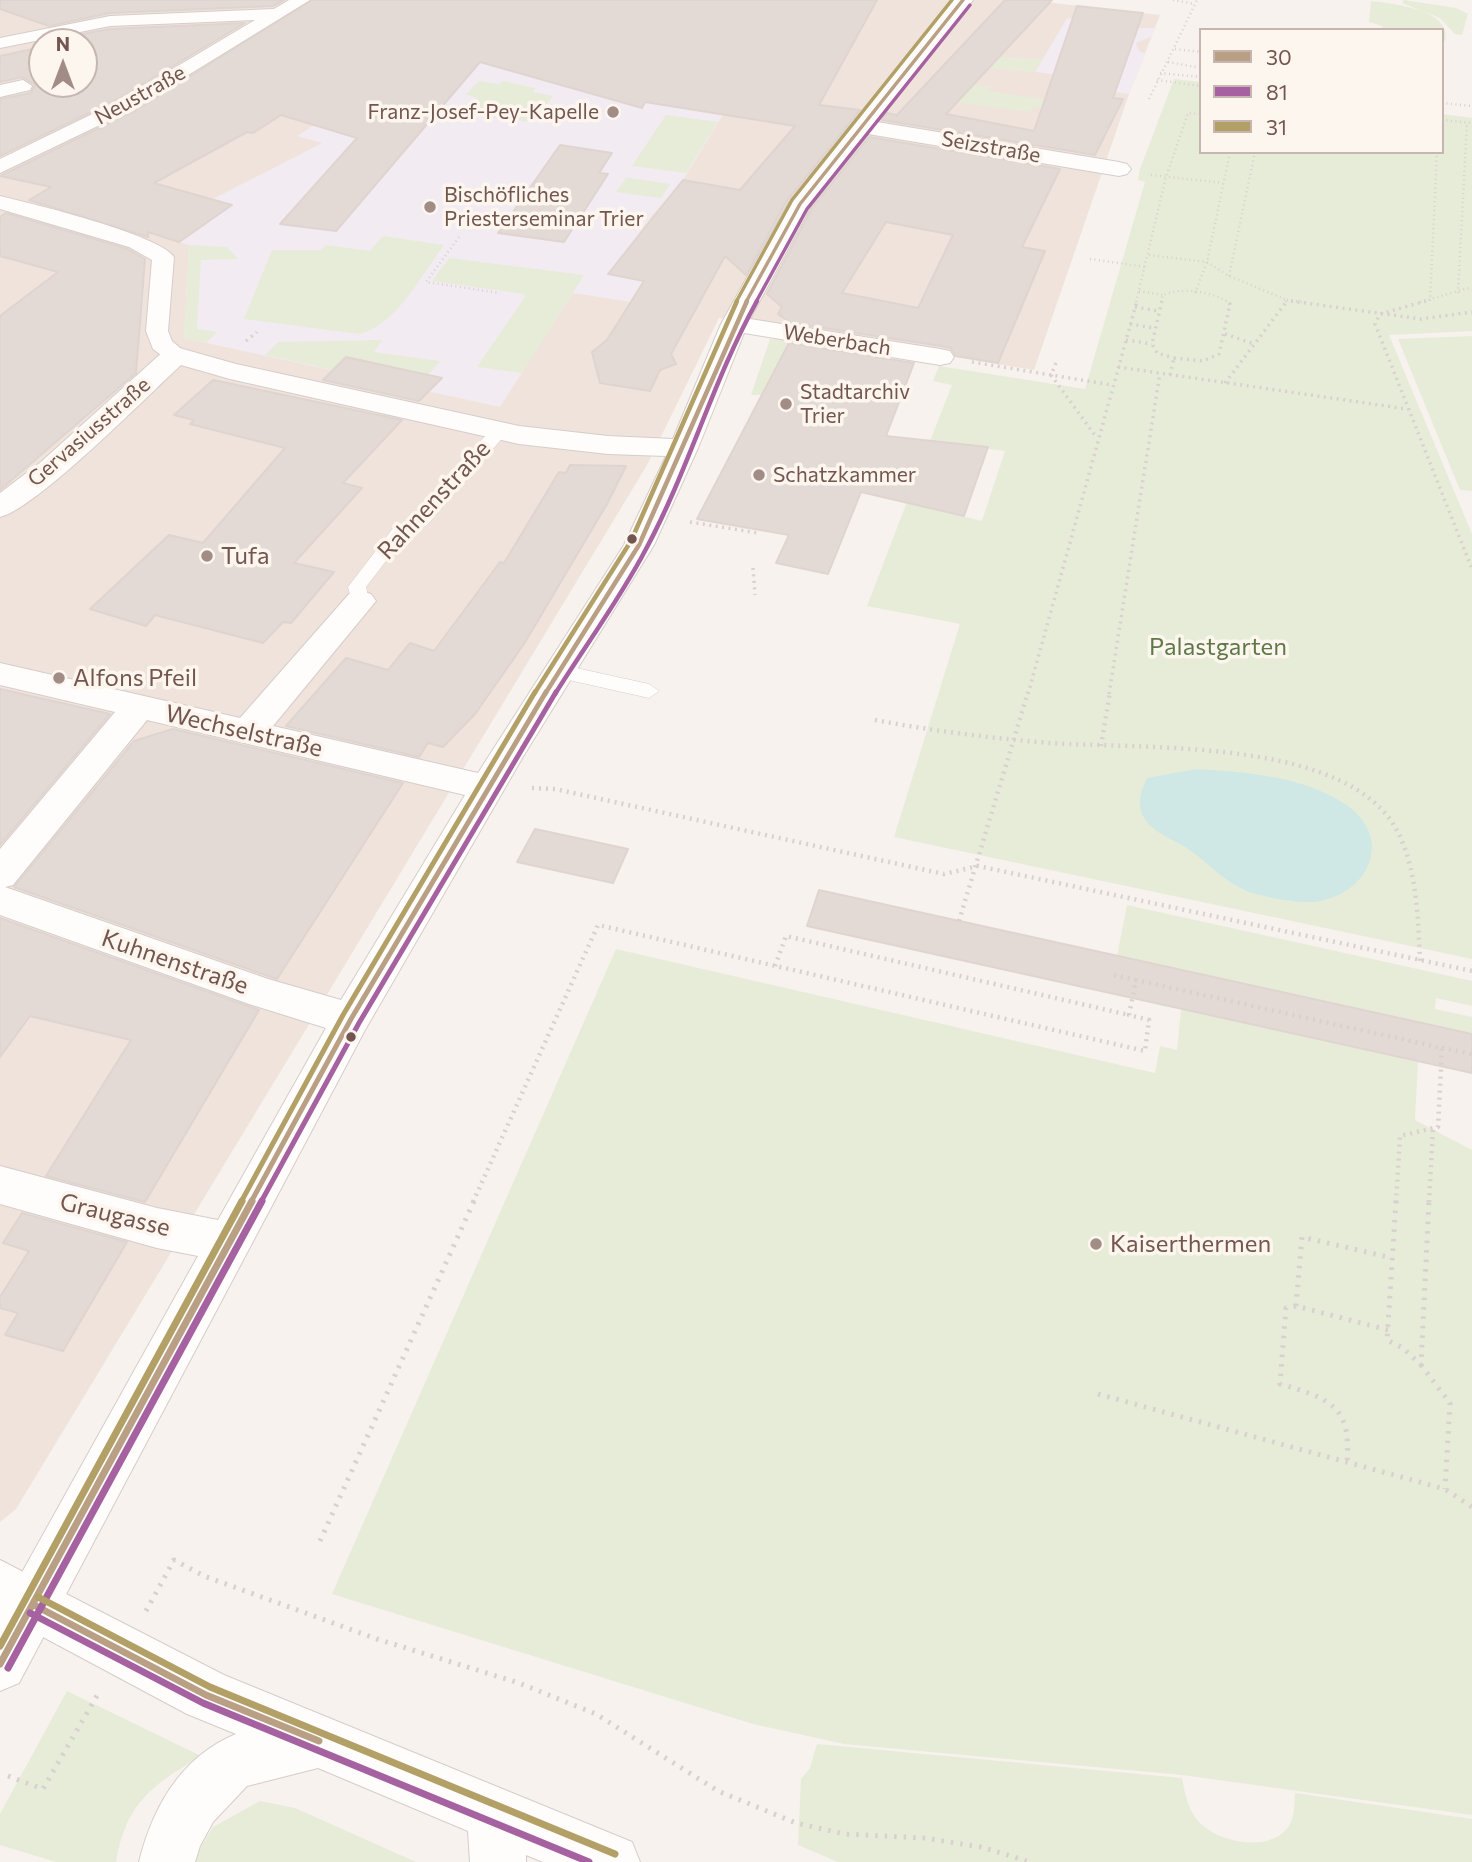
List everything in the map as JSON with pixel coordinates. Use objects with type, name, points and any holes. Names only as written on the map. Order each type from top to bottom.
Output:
[{"type":"street","name":"Neustraße","points":[[0,167],[126,105],[301,0]]},
{"type":"street","points":[[0,1664],[17,1596],[230,1242],[351,1018],[558,671],[639,545],[684,448],[734,324],[800,204],[962,0]]},
{"type":"street","points":[[96,4],[110,21]]},
{"type":"street","points":[[0,43],[110,21],[275,14]]},
{"type":"street","points":[[0,91],[23,86]]},
{"type":"street","name":"Seizstraße","points":[[863,126],[1119,169]]},
{"type":"street","points":[[0,202],[137,242],[163,257],[157,331],[161,344],[176,355]]},
{"type":"street","name":"Weberbach","points":[[734,324],[940,357]]},
{"type":"street","name":"Rahnenstraße","points":[[176,355],[204,365],[499,431],[565,441],[684,448]]},
{"type":"street","name":"Gervasiusstraße","points":[[0,508],[44,474],[176,355]]},
{"type":"street","name":"Rahnenstraße","points":[[248,732],[360,601]]},
{"type":"street","name":"Wechselstraße","points":[[0,674],[489,788]]},
{"type":"street","points":[[0,875],[139,706]]},
{"type":"street","name":"Kuhnenstraße","points":[[0,900],[263,993],[351,1018]]},
{"type":"street","name":"Graugasse","points":[[0,1185],[158,1228],[230,1242]]},
{"type":"street","points":[[17,1596],[206,1695],[319,1741],[497,1838],[612,1862]]},
{"type":"street","points":[[167,1862],[170,1847],[185,1811],[206,1786],[237,1761],[319,1741]]},
{"type":"lane","name":"Rahnenstraße","points":[[360,601],[357,587],[400,531],[421,521],[499,431]]},
{"type":"lane","points":[[558,671],[649,691]]},
{"type":"path","points":[[1149,99],[1196,2],[1173,0]]},
{"type":"path","points":[[1175,49],[1199,52]]},
{"type":"path","points":[[1167,62],[1199,68]]},
{"type":"path","points":[[1160,73],[1199,77]]},
{"type":"path","points":[[1157,80],[1199,86]]},
{"type":"path","points":[[1444,103],[1472,106]]},
{"type":"path","points":[[959,922],[1015,740],[1146,268],[1166,177],[1188,113],[1199,114]]},
{"type":"path","points":[[1444,120],[1470,123],[1458,293]]},
{"type":"path","points":[[1195,293],[1207,262],[1230,154]]},
{"type":"path","points":[[1229,276],[1255,154]]},
{"type":"path","points":[[1430,301],[1437,154]]},
{"type":"path","points":[[1166,177],[1223,183]]},
{"type":"path","points":[[459,237],[426,282],[500,293]]},
{"type":"path","points":[[1149,255],[1207,262],[1229,276],[1287,300],[1421,319],[1472,312]]},
{"type":"path","points":[[1090,259],[1146,268]]},
{"type":"path","points":[[1472,287],[1380,314],[1375,324],[1472,569]]},
{"type":"path","points":[[1139,291],[1163,295],[1170,291],[1195,293],[1224,299],[1230,304],[1219,354],[1213,359],[1174,358],[1157,353],[1152,344],[1163,295]]},
{"type":"path","points":[[1225,383],[1287,300]]},
{"type":"path","points":[[1135,307],[1159,311]]},
{"type":"path","points":[[1129,324],[1154,328]]},
{"type":"path","points":[[1225,334],[1254,344]]},
{"type":"path","points":[[1126,340],[1152,344]]},
{"type":"path","points":[[1170,375],[1174,358]]},
{"type":"path","points":[[1051,376],[1056,363]]},
{"type":"path","points":[[1118,367],[1407,409]]},
{"type":"path","points":[[1011,369],[1112,385]]},
{"type":"path","points":[[1101,746],[1160,373]]},
{"type":"path","points":[[1051,376],[1098,439]]},
{"type":"path","points":[[686,521],[758,533]]},
{"type":"path","points":[[753,568],[755,596]]},
{"type":"path","points":[[875,720],[1015,740],[1211,750],[1258,756],[1300,766],[1350,784],[1387,814],[1399,836],[1418,909],[1420,961]]},
{"type":"path","points":[[539,788],[944,874],[978,866],[1472,971]]},
{"type":"path","points":[[320,1541],[598,925],[775,966],[1144,1051],[1149,1020],[1129,1015],[786,936],[775,966]]},
{"type":"path","points":[[1114,975],[1472,1054]]},
{"type":"path","points":[[1129,1015],[1136,979]]},
{"type":"path","points":[[1442,1048],[1438,1127],[1401,1136],[1387,1340],[1403,1348],[1421,1365],[1450,1403],[1445,1489]]},
{"type":"path","points":[[1421,1365],[1433,1129]]},
{"type":"path","points":[[1296,1306],[1302,1237],[1392,1258]]},
{"type":"path","points":[[1347,1462],[1347,1422],[1336,1407],[1315,1394],[1280,1384],[1286,1308],[1296,1306],[1388,1330]]},
{"type":"path","points":[[1098,1394],[1445,1489],[1472,1507]]},
{"type":"path","points":[[174,1560],[204,1576],[377,1639],[519,1683],[596,1714],[718,1791],[753,1803],[796,1824],[844,1834],[924,1838],[981,1847],[1030,1862]]},
{"type":"path","points":[[8,1776],[43,1789],[98,1694]]},
{"type":"shaded area","points":[[0,0],[1027,0],[1160,15],[1129,94],[1034,370],[719,318],[647,465],[16,1509],[0,1522]]},
{"type":"shaded area","name":"Bischöfliches Priesterseminar Trier","points":[[366,0],[380,0],[676,107],[723,115],[683,180],[650,218],[609,274],[644,281],[631,302],[573,293],[500,407],[184,338],[189,245],[158,235],[213,199],[322,143],[297,136],[334,112]]},
{"type":"shaded area","points":[[1067,18],[1156,28],[1151,37],[1136,43],[1139,51],[1146,54],[1129,94],[1073,87],[1076,77],[1035,72]]},
{"type":"green space","points":[[1404,0],[1456,8],[1468,14],[1462,35],[1455,34],[1440,18],[1402,3]]},
{"type":"green space","points":[[1371,1],[1405,6],[1429,14],[1443,28],[1382,28],[1369,22]]},
{"type":"green space","points":[[999,57],[1043,59],[1035,72],[988,68]]},
{"type":"green space","name":"Palastgarten","points":[[1174,79],[1199,82],[1199,154],[1444,154],[1444,114],[1472,118],[1472,331],[1389,335],[1472,534],[1472,959],[894,837],[960,624],[867,606],[907,502],[982,521],[1005,451],[930,441],[952,385],[933,381],[939,366],[1085,389],[1145,182],[1138,180]]},
{"type":"green space","points":[[479,81],[499,84],[503,81],[535,88],[533,92],[553,96],[532,122],[466,114],[478,99],[466,94]]},
{"type":"green space","points":[[973,84],[991,87],[989,91],[1062,102],[1046,109],[1033,107],[1030,112],[955,102]]},
{"type":"green space","points":[[666,115],[718,122],[686,173],[632,166]]},
{"type":"green space","points":[[626,178],[670,184],[661,198],[616,192]]},
{"type":"green space","points":[[383,236],[444,245],[408,297],[386,320],[374,328],[360,334],[244,319],[272,250],[321,250],[326,245],[370,251]]},
{"type":"green space","points":[[189,245],[227,247],[238,259],[201,260],[197,329],[217,332],[206,343],[184,338]]},
{"type":"green space","points":[[449,258],[584,275],[522,373],[477,367],[525,297],[524,294],[432,281]]},
{"type":"green space","points":[[1472,336],[1472,491],[1460,490],[1398,339]]},
{"type":"green space","points":[[770,339],[789,340],[782,356],[861,368],[854,384],[774,371],[761,395],[751,395]]},
{"type":"green space","points":[[382,340],[374,352],[440,361],[428,375],[346,357],[333,370],[265,355],[278,342]]},
{"type":"green space","points":[[1127,905],[1472,981],[1472,1006],[1436,998],[1435,1009],[1472,1017],[1472,1034],[1117,956]]},
{"type":"green space","points":[[616,949],[1155,1073],[1160,1046],[1177,1050],[1181,1009],[1418,1062],[1415,1120],[1472,1150],[1472,1815],[1182,1775],[844,1744],[753,1724],[332,1594]]},
{"type":"green space","points":[[67,1691],[201,1756],[169,1776],[144,1797],[127,1824],[116,1862],[56,1862],[0,1845],[0,1814]]},
{"type":"green space","points":[[817,1744],[1182,1778],[1190,1808],[1200,1823],[1219,1835],[1242,1842],[1266,1841],[1286,1830],[1293,1817],[1295,1793],[1472,1819],[1472,1862],[838,1862],[798,1845],[801,1779],[810,1768]]},
{"type":"green space","points":[[260,1801],[295,1808],[416,1862],[192,1862],[213,1827]]},
{"type":"water","points":[[1196,769],[1254,774],[1293,781],[1345,804],[1360,817],[1369,831],[1372,846],[1364,874],[1353,886],[1339,895],[1313,902],[1295,902],[1241,889],[1188,849],[1150,825],[1141,810],[1142,790],[1147,778]]},
{"type":"building","points":[[0,0],[284,0],[273,6],[110,13],[49,26],[0,9]]},
{"type":"building","points":[[312,0],[877,0],[819,105],[860,110],[786,202],[746,275],[725,256],[671,354],[676,364],[660,370],[650,391],[600,383],[592,352],[607,340],[644,281],[608,274],[683,180],[740,190],[795,126],[645,102],[642,108],[480,62],[336,231],[280,224],[357,138],[281,115],[253,133],[247,132],[154,183],[232,205],[179,242],[148,232],[148,237],[29,200],[51,187],[0,176],[134,111]]},
{"type":"building","points":[[1005,0],[1052,0],[946,114],[1034,131],[1077,6],[1143,13],[1113,98],[1123,99],[1095,155],[882,120],[887,113],[897,115]]},
{"type":"building","points":[[245,23],[118,99],[0,156],[0,99],[28,94],[28,98],[98,98],[98,31]]},
{"type":"building","points":[[28,50],[28,81],[22,77],[0,82],[0,56]]},
{"type":"building","points":[[869,137],[1060,169],[1022,247],[1045,251],[998,363],[956,356],[951,348],[941,346],[791,323],[778,314],[782,307],[767,294],[813,207]],"holes":[[[886,222],[953,235],[918,308],[842,293]]]},
{"type":"building","points":[[560,145],[612,153],[599,173],[608,174],[564,242],[498,233]]},
{"type":"building","points":[[6,213],[128,249],[145,259],[136,373],[0,490],[0,316],[58,272],[0,256],[0,217]]},
{"type":"building","points":[[789,343],[914,363],[886,436],[988,447],[964,516],[861,492],[828,574],[776,563],[789,535],[697,519]]},
{"type":"building","points":[[346,357],[442,378],[419,401],[323,380]]},
{"type":"building","points":[[213,380],[402,420],[343,483],[362,488],[294,563],[334,572],[291,623],[283,622],[263,643],[155,615],[146,626],[90,609],[169,535],[203,543],[285,448],[190,424],[194,420],[174,415]]},
{"type":"building","points":[[570,465],[626,466],[607,504],[524,644],[475,714],[443,747],[428,743],[419,757],[286,726],[346,658],[388,670],[410,643],[434,651],[500,562],[504,563],[559,472],[566,473]]},
{"type":"building","points":[[0,689],[110,714],[0,845]]},
{"type":"building","points":[[173,729],[403,783],[277,979],[14,887],[134,741]]},
{"type":"building","points":[[535,829],[628,849],[613,883],[517,862]]},
{"type":"building","points":[[819,890],[1472,1034],[1472,1073],[807,926]]},
{"type":"building","points":[[0,918],[259,1010],[145,1202],[46,1176],[131,1040],[30,1016],[0,1057]]},
{"type":"building","points":[[22,1213],[127,1242],[63,1351],[5,1335],[18,1313],[0,1308],[0,1297],[29,1251],[3,1243]]},
{"type":"transit line","name":"31","points":[[0,1646],[343,1015],[501,746],[631,541],[676,445],[726,321],[792,200],[952,0]]},
{"type":"transit line","name":"30","points":[[0,1664],[351,1019],[509,750],[639,545],[684,448],[734,324],[800,204],[963,0]]},
{"type":"transit line","name":"81","points":[[8,1668],[359,1023],[516,755],[646,550],[692,451],[742,328],[807,209],[970,5]]},
{"type":"transit line","name":"31","points":[[38,1597],[210,1687],[615,1854]]},
{"type":"transit line","name":"30","points":[[34,1605],[206,1695],[319,1741]]},
{"type":"transit line","name":"81","points":[[30,1613],[203,1703],[589,1862]]},
{"type":"place","name":"Franz-Josef-Pey-Kapelle","points":[[613,112]]},
{"type":"place","name":"Bischöfliches Priesterseminar Trier","points":[[430,207]]},
{"type":"place","name":"Stadtarchiv Trier","points":[[786,404]]},
{"type":"place","name":"Schatzkammer","points":[[759,475]]},
{"type":"place","name":"Tufa","points":[[207,556]]},
{"type":"place","name":"Alfons Pfeil","points":[[59,678]]},
{"type":"place","name":"Kaiserthermen","points":[[1096,1244]]}]
